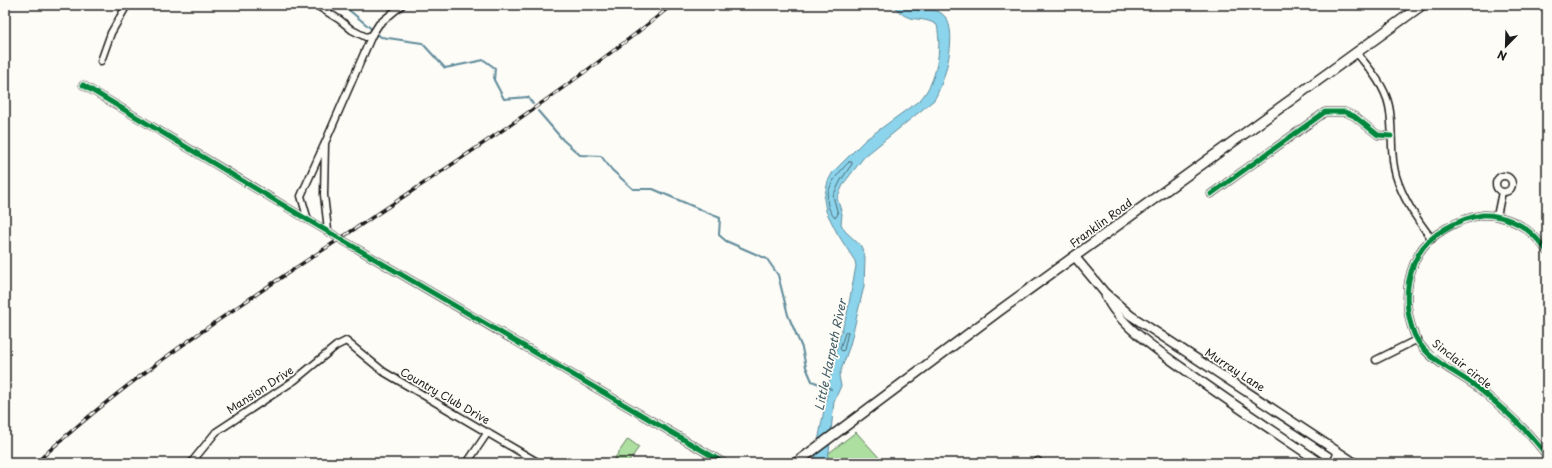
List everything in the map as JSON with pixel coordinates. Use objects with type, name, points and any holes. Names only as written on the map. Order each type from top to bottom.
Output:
[{"type":"main road","name":"Franklin Road","points":[[796,463],[850,421],[1422,5]]},
{"type":"main road","name":"Murray Lane","points":[[1076,256],[1105,293],[1130,315],[1355,463]]},
{"type":"main road","name":"Murray Lane","points":[[1105,293],[1110,305],[1144,338],[1243,411],[1321,463]]},
{"type":"street","points":[[101,61],[110,33],[128,5]]},
{"type":"street","points":[[316,5],[360,35],[366,37],[372,35]]},
{"type":"street","points":[[308,220],[301,196],[372,35],[379,24],[402,5]]},
{"type":"street","points":[[1356,52],[1369,67],[1387,99],[1396,176],[1414,215],[1432,239]]},
{"type":"street","points":[[83,85],[308,220],[328,230],[724,463]]},
{"type":"street","points":[[1211,194],[1325,112],[1345,112],[1354,116],[1378,135],[1391,136]]},
{"type":"street","points":[[325,143],[324,195],[328,230]]},
{"type":"street","points":[[1497,216],[1502,192]]},
{"type":"street","name":"Sinclair circle","points":[[1547,251],[1527,229],[1497,216],[1484,215],[1456,222],[1432,239],[1418,254],[1408,282],[1406,302],[1412,330],[1426,352],[1476,387],[1501,408],[1538,444],[1547,456]]},
{"type":"street","points":[[1376,360],[1418,339]]},
{"type":"street","name":"Country Club Drive","points":[[346,341],[384,372],[539,463]]},
{"type":"street","name":"Mansion Drive","points":[[191,463],[216,432],[295,380],[336,346],[346,341]]},
{"type":"street","points":[[468,463],[488,432]]},
{"type":"street","points":[[1334,463],[1338,452]]},
{"type":"green space","points":[[856,432],[884,463],[816,463]]},
{"type":"green space","points":[[628,439],[639,447],[628,463],[613,463],[612,462]]},
{"type":"water","points":[[893,5],[907,5],[919,11],[933,10],[941,13],[947,20],[950,30],[951,42],[949,55],[942,81],[934,100],[864,157],[844,183],[837,198],[842,214],[841,224],[845,231],[861,246],[865,257],[864,286],[850,345],[839,376],[841,386],[834,401],[829,452],[826,463],[814,463],[830,378],[838,342],[847,314],[856,266],[855,261],[837,233],[826,211],[824,199],[828,181],[833,172],[865,140],[920,100],[931,84],[937,65],[939,44],[937,25],[925,20],[909,18]]},
{"type":"waterway","points":[[343,5],[381,37],[422,43],[445,68],[484,60],[495,68],[494,80],[504,99],[528,97],[533,104]]},
{"type":"waterway","name":"Little Harpeth River","points":[[538,111],[563,140],[580,155],[601,156],[612,170],[633,189],[653,189],[720,218],[719,235],[726,241],[767,259],[778,275],[788,315],[802,348],[806,367],[812,381],[831,389]]},
{"type":"railway","points":[[36,463],[97,410],[194,337],[486,142],[627,41],[672,5]]},
{"type":"cycle path","points":[[83,85],[308,220],[724,463]]},
{"type":"cycle path","points":[[1211,194],[1325,112],[1345,112],[1354,116],[1378,135],[1391,136]]},
{"type":"cycle path","points":[[1547,251],[1526,229],[1517,223],[1506,219],[1483,215],[1455,223],[1430,240],[1418,255],[1411,272],[1407,300],[1409,319],[1416,338],[1423,348],[1440,363],[1478,388],[1497,403],[1540,446],[1547,456]]}]
